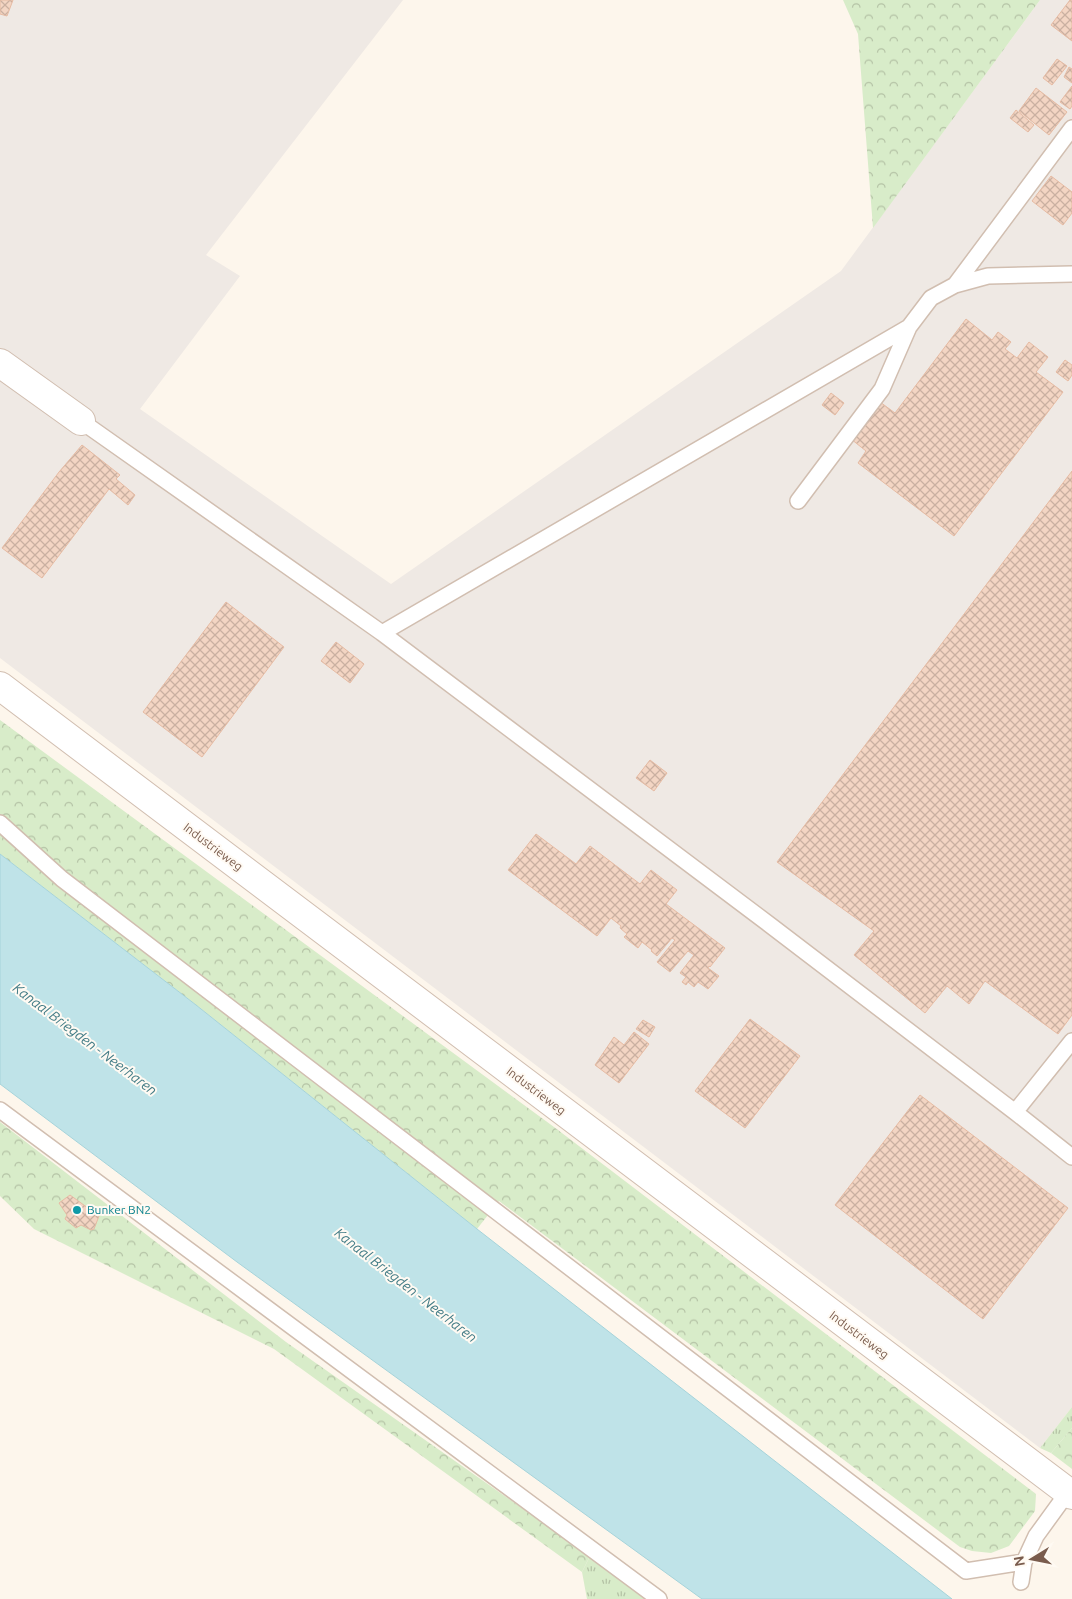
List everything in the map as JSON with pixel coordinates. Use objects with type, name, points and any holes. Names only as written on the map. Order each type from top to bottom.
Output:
[{"type":"street","points":[[0,363],[81,421]]},
{"type":"street","name":"Industrieweg","points":[[0,686],[1070,1494]]},
{"type":"lane","points":[[955,286],[1072,128]]},
{"type":"lane","points":[[798,501],[882,389],[909,327],[931,298],[955,286],[988,276],[1072,274]]},
{"type":"lane","points":[[382,633],[909,327]]},
{"type":"lane","points":[[81,421],[382,633],[754,913],[1015,1112],[1072,1158]]},
{"type":"lane","points":[[0,824],[62,879],[966,1571],[1024,1562]]},
{"type":"lane","points":[[1015,1112],[1072,1041]]},
{"type":"lane","points":[[0,1110],[659,1599]]},
{"type":"lane","points":[[1021,1582],[1024,1562],[1036,1536],[1070,1494]]},
{"type":"shaded area","points":[[0,0],[403,0],[206,255],[240,276],[140,409],[391,584],[841,271],[1040,0],[1072,0],[1072,1407],[1040,1448],[0,658]]},
{"type":"green space","points":[[843,0],[1040,0],[873,228],[858,34]]},
{"type":"green space","points":[[0,720],[554,1127],[1036,1494],[1035,1511],[1009,1546],[991,1553],[972,1551],[960,1547],[499,1201],[477,1229],[196,1005],[0,854]]},
{"type":"green space","points":[[0,1122],[286,1342],[590,1556],[582,1572],[274,1349],[34,1229],[0,1196]]},
{"type":"green space","points":[[1072,1407],[1072,1428],[1051,1453],[1040,1448]]},
{"type":"green space","points":[[1072,1428],[1072,1469],[1051,1453]]},
{"type":"green space","points":[[590,1556],[649,1599],[587,1599],[582,1572]]},
{"type":"water","name":"Kanaal Briegden - Neerharen","points":[[0,854],[196,1005],[477,1229],[952,1599],[702,1599],[237,1262],[0,1084]]},
{"type":"building","points":[[0,0],[13,0],[7,16],[0,14]]},
{"type":"building","points":[[1070,0],[1072,1],[1072,41],[1051,25]]},
{"type":"building","points":[[1057,59],[1067,66],[1052,85],[1043,78]]},
{"type":"building","points":[[1069,67],[1072,69],[1072,83],[1064,77]]},
{"type":"building","points":[[1072,86],[1072,106],[1070,109],[1060,102]]},
{"type":"building","points":[[1036,88],[1067,112],[1049,135],[1019,111]]},
{"type":"building","points":[[1016,110],[1034,125],[1028,132],[1010,118]]},
{"type":"building","points":[[1051,176],[1072,192],[1072,213],[1063,225],[1032,201]]},
{"type":"building","points":[[966,319],[992,340],[998,332],[1011,342],[1005,349],[1017,358],[1029,342],[1048,357],[1036,372],[1063,392],[954,536],[858,463],[866,451],[851,439],[880,402],[895,413]]},
{"type":"building","points":[[1065,360],[1072,365],[1072,375],[1068,381],[1056,372]]},
{"type":"building","points":[[831,393],[844,403],[835,415],[822,405]]},
{"type":"building","points":[[82,445],[120,475],[116,479],[135,495],[128,505],[109,489],[42,578],[2,548],[59,472]]},
{"type":"building","points":[[1072,471],[1072,1015],[1058,1034],[985,981],[969,1004],[947,986],[925,1013],[854,955],[874,931],[777,862]]},
{"type":"building","points":[[226,602],[284,647],[202,757],[143,712]]},
{"type":"building","points":[[336,642],[364,664],[350,683],[321,661]]},
{"type":"building","points":[[650,760],[667,773],[654,791],[636,778]]},
{"type":"building","points":[[536,834],[576,864],[590,846],[640,884],[651,870],[677,890],[666,904],[725,948],[708,968],[719,976],[708,989],[698,982],[694,987],[688,982],[686,985],[682,982],[686,977],[680,973],[694,955],[688,951],[670,972],[657,962],[675,940],[672,938],[657,956],[642,942],[638,948],[624,937],[627,934],[611,918],[597,936],[508,870]]},
{"type":"building","points":[[750,1019],[800,1056],[745,1128],[695,1091]]},
{"type":"building","points":[[643,1020],[655,1027],[649,1037],[636,1029]]},
{"type":"building","points":[[634,1032],[649,1044],[619,1083],[595,1065],[614,1037],[624,1045]]},
{"type":"building","points":[[920,1095],[1068,1208],[983,1319],[835,1205]]},
{"type":"building","name":"Bunker BN2","points":[[70,1195],[99,1216],[94,1229],[91,1230],[81,1225],[76,1228],[65,1219],[67,1215],[59,1203]]},
{"type":"place","name":"Bunker BN2","points":[[77,1210]]}]
